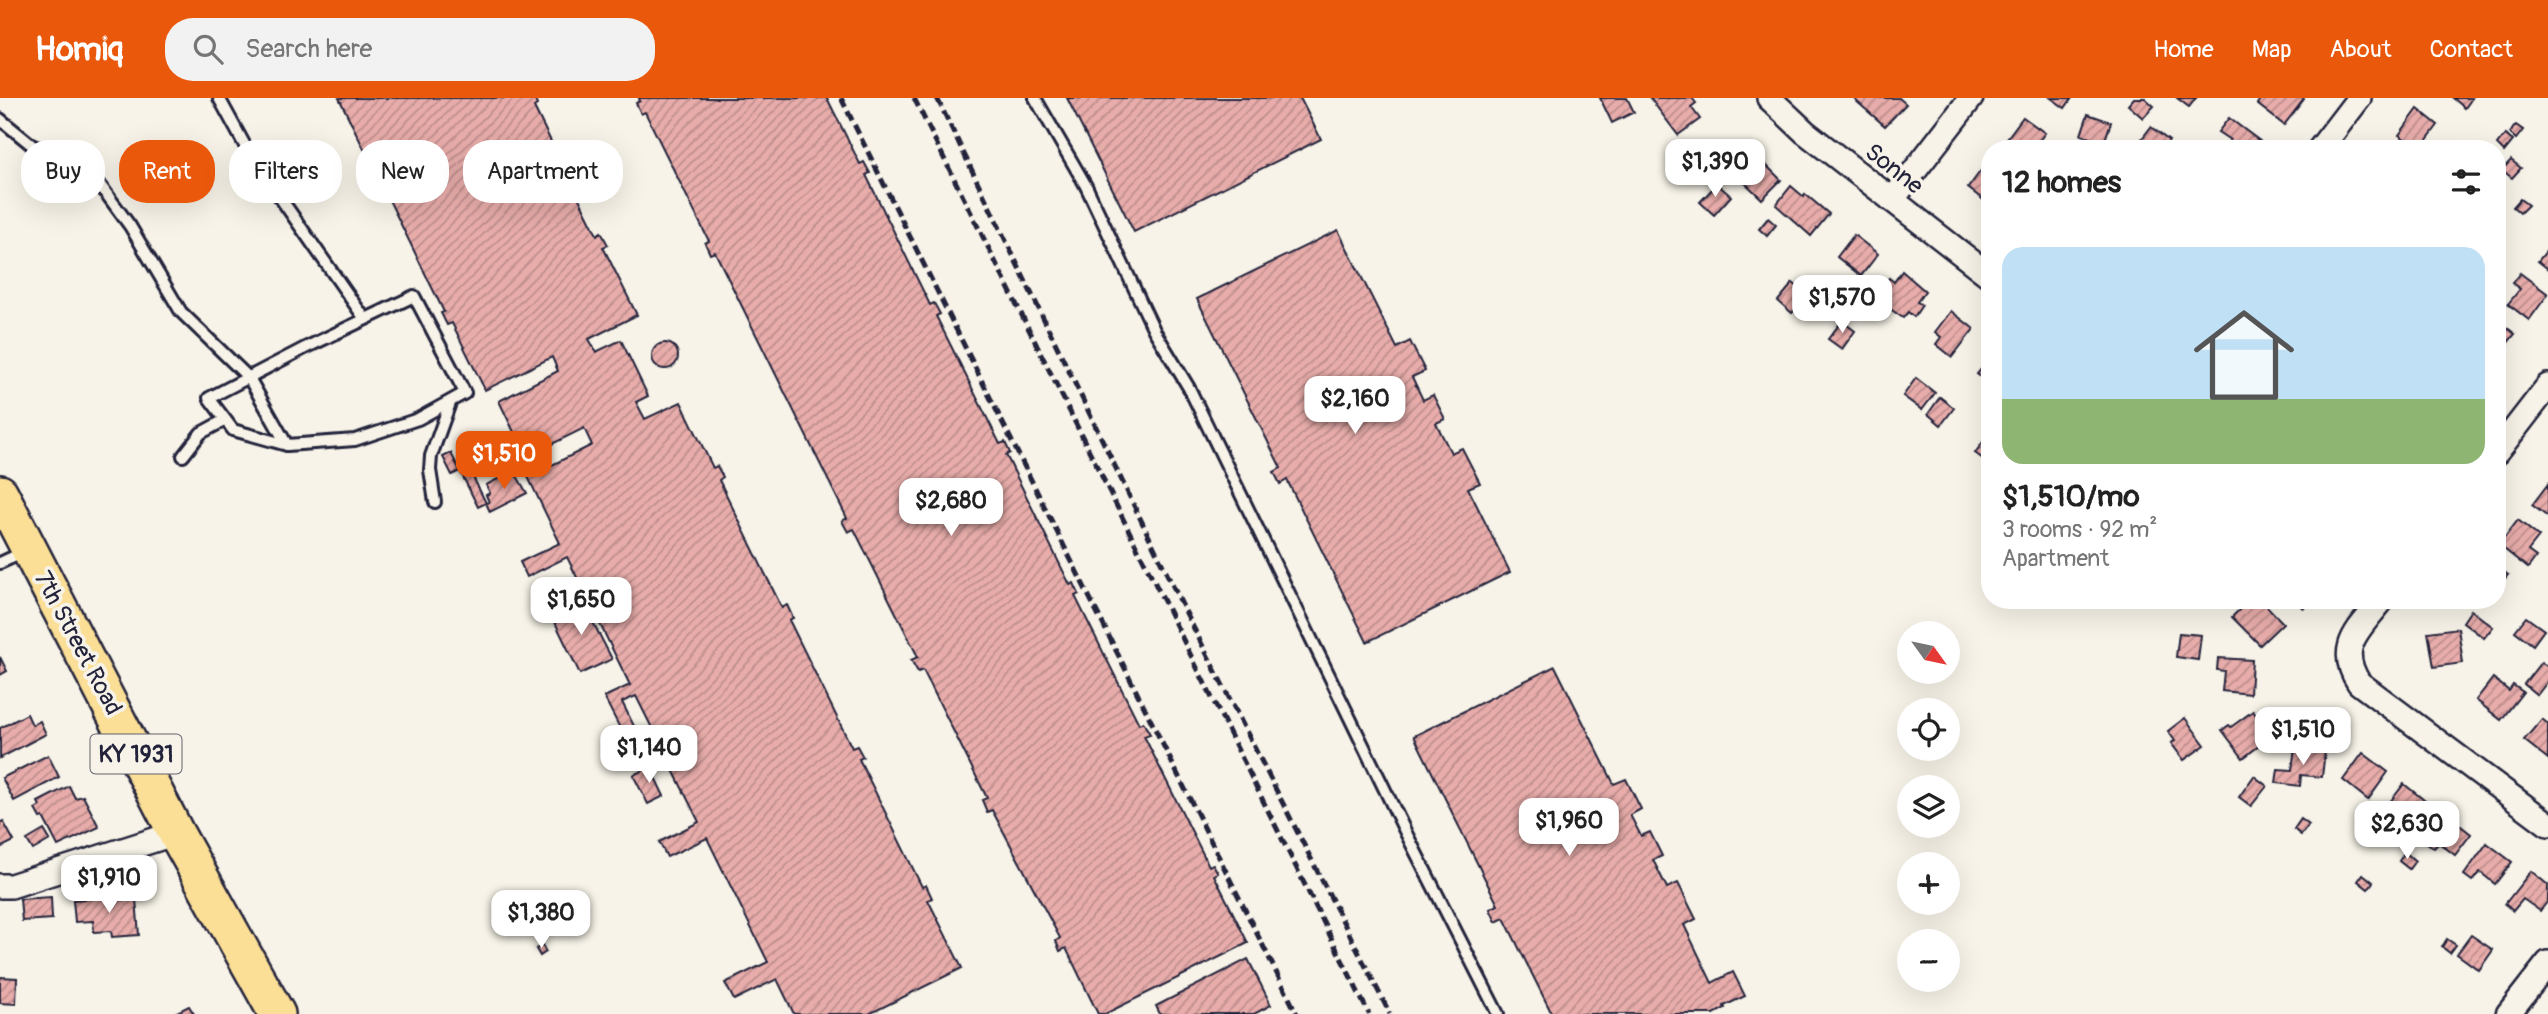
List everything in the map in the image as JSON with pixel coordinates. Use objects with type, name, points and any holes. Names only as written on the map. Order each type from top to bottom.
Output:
[{"type":"main road","name":"7th Street Road","points":[[0,493],[15,556],[176,833],[277,1014]]},
{"type":"street","name":"Sonne","points":[[1769,98],[1805,132],[1981,269]]},
{"type":"street","points":[[1892,200],[1971,98]]},
{"type":"street","points":[[2327,140],[2359,98]]},
{"type":"street","points":[[2506,440],[2548,386]]},
{"type":"street","points":[[2376,609],[2348,650],[2348,661],[2359,683],[2548,824]]},
{"type":"street","points":[[0,886],[11,886],[176,833]]},
{"type":"street","points":[[2508,1014],[2548,963]]},
{"type":"lane","points":[[219,98],[249,153],[365,319]]},
{"type":"lane","points":[[1035,98],[1086,186],[1154,330],[1189,388],[1406,833],[1498,1014]]},
{"type":"lane","points":[[0,119],[33,146],[67,158],[92,174],[130,226],[181,312],[249,378],[287,445]]},
{"type":"lane","points":[[414,296],[465,393],[418,419],[355,440],[287,445],[233,430],[209,398],[249,378],[365,319],[414,296]]},
{"type":"lane","points":[[435,502],[430,470],[431,456],[450,403]]},
{"type":"lane","points":[[183,456],[201,433],[225,420]]},
{"type":"building","points":[[339,98],[534,98],[537,105],[534,107],[550,140],[463,140],[463,203],[581,203],[597,235],[601,232],[608,245],[603,247],[637,315],[589,339],[596,352],[621,340],[648,396],[636,402],[645,419],[681,402],[713,468],[717,466],[723,477],[719,480],[782,608],[787,605],[793,618],[789,620],[852,748],[857,746],[863,757],[859,759],[922,887],[926,885],[932,898],[928,900],[962,968],[869,1014],[794,1014],[777,979],[734,1000],[725,983],[768,962],[707,838],[667,857],[659,842],[699,822],[636,696],[622,702],[635,728],[623,734],[604,697],[630,685],[567,557],[527,577],[520,562],[560,543],[528,477],[592,445],[584,428],[526,457],[499,401],[558,371],[552,357],[485,390],[452,323],[447,325],[441,313],[444,312],[391,203],[449,203],[449,140],[360,140]]},
{"type":"building","points":[[639,98],[827,98],[860,164],[864,162],[870,173],[866,175],[930,305],[934,303],[940,314],[936,316],[1000,444],[1005,442],[1010,453],[1006,455],[1070,585],[1074,583],[1079,594],[1075,596],[1139,724],[1143,722],[1150,734],[1144,736],[1209,866],[1213,864],[1218,873],[1214,875],[1248,943],[1105,1014],[1098,1014],[1066,948],[1060,951],[1056,941],[1060,938],[992,810],[987,812],[982,800],[987,798],[923,670],[918,672],[911,660],[918,657],[854,529],[848,532],[842,521],[847,518],[715,252],[710,254],[705,243],[709,241],[645,112],[641,114],[636,103],[640,101]]},
{"type":"building","points":[[1067,98],[1300,98],[1321,139],[1134,232]]},
{"type":"building","points":[[1600,98],[1627,98],[1634,112],[1612,123]]},
{"type":"building","points":[[1650,98],[1692,98],[1696,103],[1691,107],[1700,119],[1678,135]]},
{"type":"building","points":[[1899,98],[1906,104],[1885,126],[1855,100]]},
{"type":"building","points":[[2051,98],[2072,98],[2065,108]]},
{"type":"building","points":[[2134,98],[2145,98],[2154,106],[2143,118],[2128,105]]},
{"type":"building","points":[[2177,98],[2196,98],[2189,107]]},
{"type":"building","points":[[2261,98],[2304,99],[2284,125],[2257,104]]},
{"type":"building","points":[[2453,98],[2472,98],[2465,108]]},
{"type":"building","points":[[2418,109],[2438,125],[2427,140],[2406,140],[2399,135]]},
{"type":"building","points":[[2088,114],[2111,122],[2105,140],[2081,135]]},
{"type":"building","points":[[2023,117],[2045,133],[2040,140],[2006,140]]},
{"type":"building","points":[[2229,118],[2258,140],[2230,140],[2218,132]]},
{"type":"building","points":[[2516,125],[2523,130],[2516,139],[2509,133]]},
{"type":"building","points":[[2151,127],[2168,140],[2141,140]]},
{"type":"building","points":[[2505,135],[2513,141],[2506,150],[2506,140],[2501,140]]},
{"type":"building","points":[[1760,159],[1781,180],[1762,199],[1741,179]]},
{"type":"building","points":[[2511,160],[2521,168],[2512,178],[2506,173],[2506,166]]},
{"type":"building","points":[[1981,170],[1981,198],[1968,188]]},
{"type":"building","points":[[1717,184],[1731,196],[1714,215],[1700,202]]},
{"type":"building","points":[[1791,186],[1829,214],[1811,236],[1776,205]]},
{"type":"building","points":[[2520,199],[2528,205],[2520,213],[2513,207]]},
{"type":"building","points":[[1768,218],[1776,225],[1767,236],[1759,229]]},
{"type":"building","points":[[1338,230],[1397,348],[1410,341],[1425,371],[1412,377],[1423,400],[1433,395],[1445,419],[1436,423],[1451,453],[1462,448],[1480,483],[1468,488],[1510,572],[1367,642],[1287,480],[1280,484],[1274,472],[1281,468],[1197,299]]},
{"type":"building","points":[[1854,235],[1878,254],[1861,276],[1837,257]]},
{"type":"building","points":[[2548,249],[2548,269],[2538,261]]},
{"type":"building","points":[[1902,271],[1925,291],[1917,302],[1922,305],[1914,317],[1908,312],[1903,318],[1886,306],[1891,300],[1880,291],[1889,278],[1894,282]]},
{"type":"building","points":[[2520,273],[2548,294],[2529,320],[2508,304],[2520,289],[2512,283]]},
{"type":"building","points":[[1793,283],[1808,296],[1792,313],[1778,301]]},
{"type":"building","points":[[1951,311],[1974,329],[1952,357],[1936,344],[1941,337],[1935,332]]},
{"type":"building","points":[[1842,321],[1855,331],[1842,349],[1828,339]]},
{"type":"building","points":[[2506,327],[2515,334],[2506,345]]},
{"type":"building","points":[[665,343],[674,347],[678,356],[674,365],[665,369],[656,365],[652,356],[656,347]]},
{"type":"building","points":[[1916,378],[1935,393],[1922,410],[1903,396]]},
{"type":"building","points":[[1940,397],[1954,408],[1941,425],[1928,414]]},
{"type":"building","points":[[1981,445],[1981,458],[1975,453]]},
{"type":"building","points":[[451,453],[460,471],[452,475],[443,457]]},
{"type":"building","points":[[468,467],[486,503],[478,507],[460,471]]},
{"type":"building","points":[[514,471],[527,493],[490,512],[486,495],[490,493],[486,485]]},
{"type":"building","points":[[2548,484],[2548,517],[2532,505]]},
{"type":"building","points":[[2518,520],[2539,537],[2528,551],[2536,557],[2528,568],[2506,551],[2506,536]]},
{"type":"building","points":[[581,599],[612,659],[580,674],[551,614]]},
{"type":"building","points":[[2240,609],[2270,609],[2283,623],[2260,645],[2232,617]]},
{"type":"building","points":[[2471,610],[2493,627],[2484,638],[2463,622]]},
{"type":"building","points":[[2526,617],[2544,630],[2533,645],[2515,631]]},
{"type":"building","points":[[2458,628],[2463,663],[2434,667],[2428,632]]},
{"type":"building","points":[[2179,633],[2201,635],[2198,660],[2176,657]]},
{"type":"building","points":[[0,657],[7,671],[0,675]]},
{"type":"building","points":[[2218,658],[2252,660],[2250,694],[2222,691],[2224,671],[2217,670]]},
{"type":"building","points":[[2541,662],[2548,667],[2548,681],[2537,695],[2524,684]]},
{"type":"building","points":[[1555,666],[1614,784],[1626,779],[1641,809],[1630,815],[1641,836],[1650,832],[1662,856],[1653,860],[1667,888],[1678,883],[1696,919],[1684,925],[1712,983],[1733,972],[1745,996],[1714,1014],[1552,1014],[1504,918],[1496,922],[1490,909],[1498,905],[1414,736]]},
{"type":"building","points":[[2493,678],[2509,691],[2513,685],[2523,692],[2501,720],[2476,700]]},
{"type":"building","points":[[2253,711],[2258,718],[2264,714],[2272,725],[2267,729],[2272,736],[2243,758],[2222,730],[2229,725],[2231,727]]},
{"type":"building","points":[[27,714],[32,725],[40,721],[46,734],[0,758],[0,728]]},
{"type":"building","points":[[2185,718],[2205,745],[2184,760],[2171,743],[2175,741],[2168,731]]},
{"type":"building","points":[[2542,719],[2548,724],[2548,759],[2524,740]]},
{"type":"building","points":[[2295,748],[2325,751],[2322,777],[2301,775],[2300,786],[2276,783],[2278,769],[2292,770]]},
{"type":"building","points":[[2363,753],[2388,772],[2368,800],[2343,780]]},
{"type":"building","points":[[48,755],[59,777],[14,801],[2,778]]},
{"type":"building","points":[[650,767],[664,796],[648,804],[633,775]]},
{"type":"building","points":[[2254,776],[2267,786],[2251,806],[2239,797]]},
{"type":"building","points":[[2404,784],[2429,804],[2412,825],[2396,812],[2392,817],[2383,811]]},
{"type":"building","points":[[69,786],[75,798],[83,796],[99,827],[58,846],[43,817],[40,818],[35,809],[40,806],[38,802]]},
{"type":"building","points":[[2374,805],[2383,811],[2371,829],[2360,821]]},
{"type":"building","points":[[2447,815],[2471,834],[2455,855],[2439,843],[2434,848],[2426,842]]},
{"type":"building","points":[[2301,819],[2309,825],[2301,835],[2294,829]]},
{"type":"building","points":[[3,821],[14,841],[0,848],[0,823]]},
{"type":"building","points":[[44,830],[50,840],[33,850],[27,840]]},
{"type":"building","points":[[2487,843],[2512,862],[2495,884],[2480,872],[2472,881],[2464,875]]},
{"type":"building","points":[[2405,852],[2415,861],[2409,869],[2399,861]]},
{"type":"building","points":[[2531,871],[2548,885],[2548,901],[2540,911],[2523,899],[2513,911],[2505,904]]},
{"type":"building","points":[[2363,874],[2373,882],[2368,889],[2358,881]]},
{"type":"building","points":[[51,897],[52,919],[22,921],[20,899]]},
{"type":"building","points":[[110,897],[110,901],[136,899],[139,935],[112,937],[111,931],[94,932],[93,921],[75,922],[73,900]]},
{"type":"building","points":[[2471,935],[2493,950],[2479,970],[2457,954]]},
{"type":"building","points":[[2447,939],[2456,945],[2450,953],[2442,947]]},
{"type":"building","points":[[542,945],[546,952],[540,956],[536,949]]},
{"type":"building","points":[[1248,959],[1271,1005],[1254,1014],[1160,1014],[1156,1006]]},
{"type":"building","points":[[0,977],[17,978],[16,1004],[0,1003]]},
{"type":"building","points":[[189,1006],[194,1014],[173,1014]]},
{"type":"railway","points":[[841,98],[1297,1014]]},
{"type":"railway","points":[[914,98],[1369,1014]]},
{"type":"railway","points":[[937,98],[1183,607],[1390,1014]]}]
